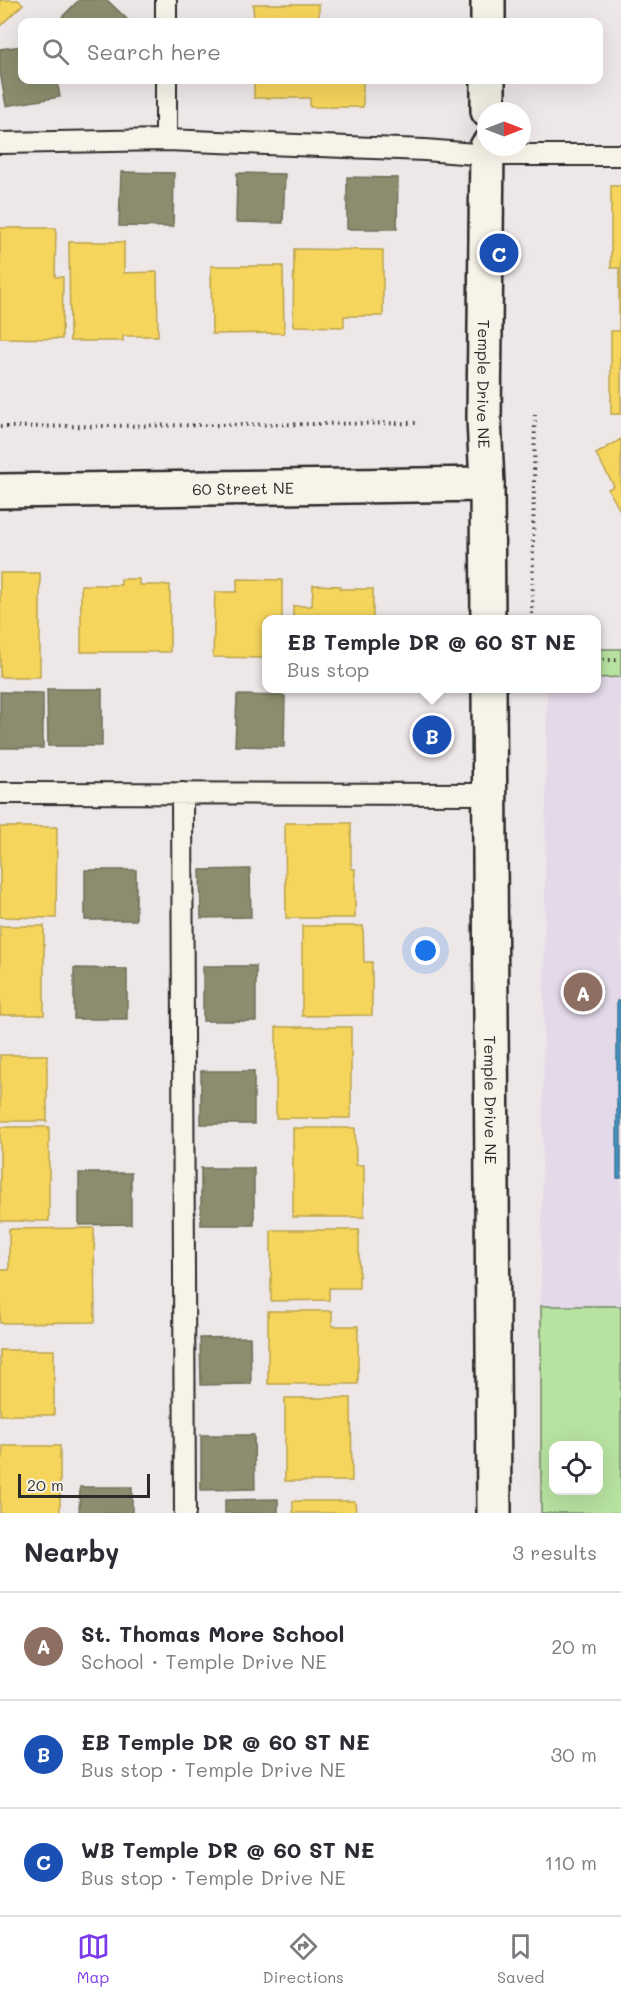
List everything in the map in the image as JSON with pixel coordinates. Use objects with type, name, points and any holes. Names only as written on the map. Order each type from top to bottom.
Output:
[{"type":"street","points":[[488,0],[488,18]]},
{"type":"street","points":[[488,84],[488,102]]},
{"type":"street","name":"Temple Drive NE","points":[[488,156],[484,418],[488,484],[488,615]]},
{"type":"street","name":"60 Street NE","points":[[0,491],[488,484]]},
{"type":"street","name":"Temple Drive NE","points":[[489,693],[494,1513]]},
{"type":"lane","points":[[166,0],[166,18]]},
{"type":"lane","points":[[166,84],[166,140]]},
{"type":"lane","points":[[0,143],[166,140],[477,151]]},
{"type":"lane","points":[[531,152],[621,154]]},
{"type":"lane","points":[[0,793],[490,794]]},
{"type":"lane","points":[[182,793],[186,1513]]},
{"type":"path","points":[[532,615],[535,413]]},
{"type":"path","points":[[0,427],[420,423]]},
{"type":"path","points":[[601,660],[621,660]]},
{"type":"shaded area","points":[[621,677],[621,1306],[541,1306],[547,693],[601,693],[601,678]]},
{"type":"green space","points":[[601,649],[621,649],[621,677],[601,678]]},
{"type":"green space","points":[[541,1306],[621,1306],[621,1513],[541,1513]]},
{"type":"building: Homes","points":[[0,0],[18,0],[23,4],[0,26]]},
{"type":"building: Homes","points":[[253,4],[319,4],[319,18],[254,18]]},
{"type":"building: Homes","points":[[254,84],[363,84],[363,107],[310,107],[310,98],[254,98]]},
{"type":"building: Homes","points":[[611,186],[621,186],[621,414],[611,414],[611,331],[619,331],[619,268],[611,268]]},
{"type":"building: Homes","points":[[0,228],[56,228],[55,277],[63,277],[62,339],[0,338]]},
{"type":"building: Homes","points":[[69,242],[124,242],[124,273],[157,272],[158,336],[123,336],[123,341],[70,341]]},
{"type":"building: Homes","points":[[294,249],[383,250],[383,316],[344,316],[344,327],[293,326]]},
{"type":"building: Homes","points":[[211,266],[283,266],[284,333],[212,334]]},
{"type":"building: Homes","points":[[621,439],[621,512],[608,489],[614,486],[596,454]]},
{"type":"building: Homes","points":[[0,573],[40,573],[40,677],[0,677]]},
{"type":"building: Homes","points":[[121,579],[139,579],[139,585],[170,585],[170,652],[81,652],[81,585],[121,585]]},
{"type":"building: Homes","points":[[237,579],[282,580],[282,615],[262,615],[262,658],[213,657],[215,592],[237,592]]},
{"type":"building: Homes","points":[[313,585],[340,586],[340,589],[373,589],[373,615],[293,615],[293,606],[312,606]]},
{"type":"building: Homes","points":[[285,823],[351,823],[351,869],[355,869],[355,918],[286,918]]},
{"type":"building: Homes","points":[[0,827],[57,827],[56,918],[0,917]]},
{"type":"building: Homes","points":[[0,926],[44,926],[44,1015],[0,1015]]},
{"type":"building: Homes","points":[[302,926],[363,926],[364,962],[372,962],[372,1015],[302,1016]]},
{"type":"building: Homes","points":[[276,1027],[351,1027],[351,1118],[276,1118]]},
{"type":"building: Homes","points":[[0,1055],[47,1055],[47,1121],[0,1121]]},
{"type":"building: Homes","points":[[0,1127],[49,1127],[49,1221],[0,1221]]},
{"type":"building: Homes","points":[[293,1128],[355,1128],[356,1165],[364,1165],[364,1217],[293,1217]]},
{"type":"building: Homes","points":[[94,1228],[95,1322],[0,1323],[0,1270],[9,1270],[9,1229]]},
{"type":"building: Homes","points":[[271,1230],[359,1230],[359,1288],[329,1288],[329,1300],[271,1301]]},
{"type":"building: Homes","points":[[268,1311],[332,1311],[332,1326],[358,1326],[358,1384],[268,1384]]},
{"type":"building: Homes","points":[[0,1350],[54,1350],[54,1415],[0,1415]]},
{"type":"building: Homes","points":[[285,1398],[351,1398],[352,1481],[285,1481]]},
{"type":"building: Homes","points":[[3,1446],[60,1446],[60,1513],[0,1513],[0,1458],[3,1458]]},
{"type":"building: Homes","points":[[293,1501],[355,1501],[356,1513],[293,1513]]},
{"type":"building: Schools","points":[[617,1001],[621,1001],[621,1178],[617,1178]]},
{"type":"building: Industry","points":[[79,0],[107,0],[126,18],[61,18]]},
{"type":"building: Industry","points":[[18,47],[18,84],[58,84],[60,97],[6,106],[0,72],[0,49]]},
{"type":"building: Industry","points":[[121,172],[174,173],[173,227],[119,226]]},
{"type":"building: Industry","points":[[237,173],[285,174],[283,223],[236,222]]},
{"type":"building: Industry","points":[[347,177],[398,178],[397,229],[347,229]]},
{"type":"building: Industry","points":[[47,689],[102,689],[102,746],[48,746]]},
{"type":"building: Industry","points":[[0,692],[43,693],[43,748],[0,748]]},
{"type":"building: Industry","points":[[237,695],[285,696],[284,747],[235,746]]},
{"type":"building: Industry","points":[[250,869],[251,917],[201,918],[200,870]]},
{"type":"building: Industry","points":[[85,870],[136,870],[136,920],[85,920]]},
{"type":"building: Industry","points":[[203,966],[256,966],[256,1021],[203,1021]]},
{"type":"building: Industry","points":[[74,968],[127,969],[127,1019],[74,1019]]},
{"type":"building: Industry","points":[[201,1071],[254,1071],[254,1124],[201,1124]]},
{"type":"building: Industry","points":[[201,1168],[254,1168],[254,1225],[201,1225]]},
{"type":"building: Industry","points":[[79,1173],[131,1173],[131,1224],[79,1225]]},
{"type":"building: Industry","points":[[250,1337],[251,1384],[201,1385],[200,1338]]},
{"type":"building: Industry","points":[[201,1435],[254,1435],[255,1489],[201,1490]]},
{"type":"building: Industry","points":[[80,1487],[132,1487],[132,1513],[79,1513]]},
{"type":"building: Industry","points":[[278,1499],[278,1513],[225,1513],[225,1500]]},
{"type":"place","name":"WB Temple DR @ 60 ST NE","points":[[499,253]]},
{"type":"place","name":"EB Temple DR @ 60 ST NE","points":[[432,735]]},
{"type":"place","name":"St. Thomas More School","points":[[583,992]]}]
